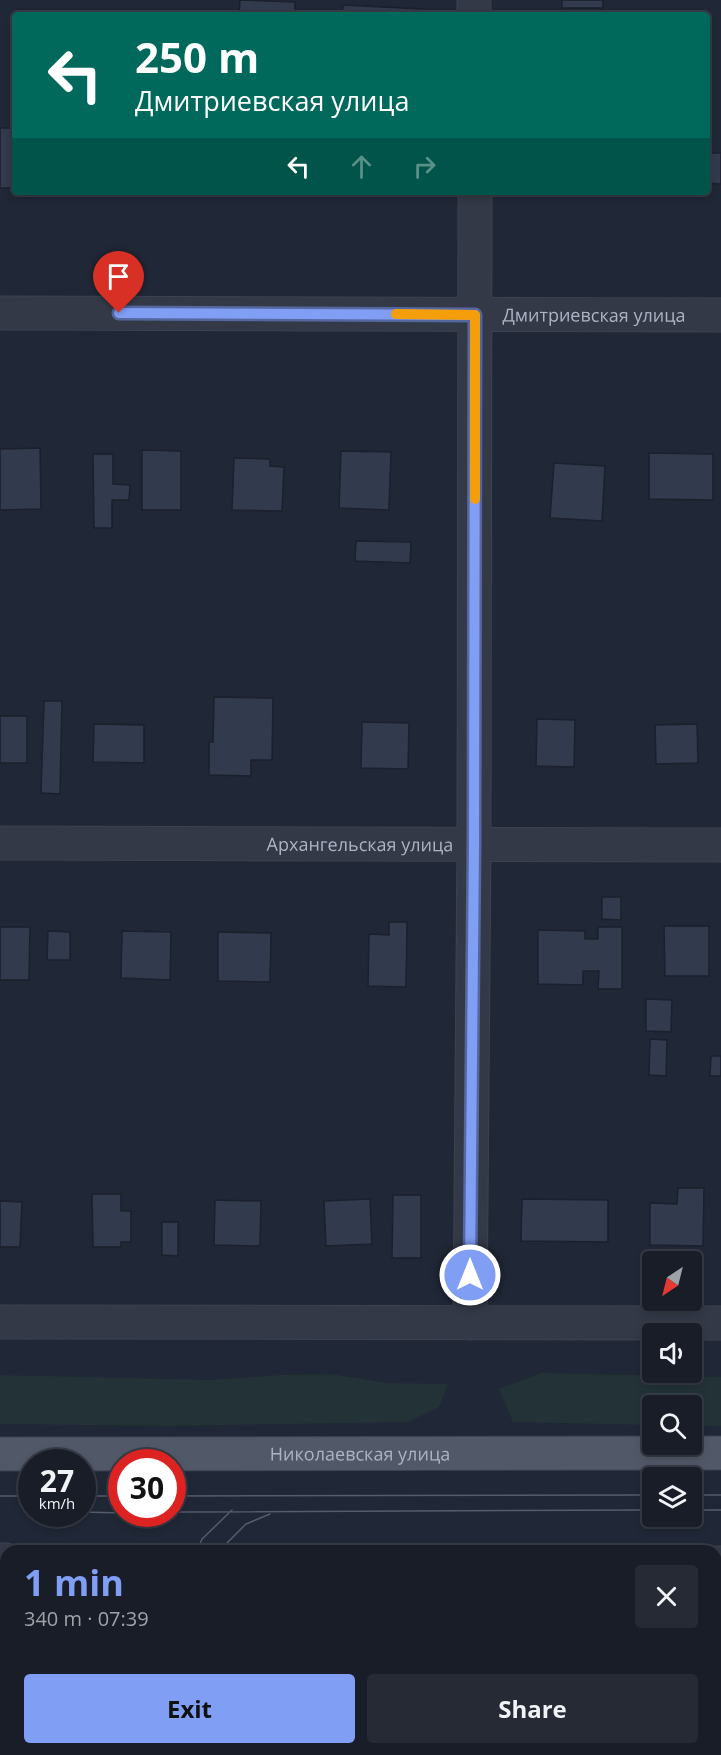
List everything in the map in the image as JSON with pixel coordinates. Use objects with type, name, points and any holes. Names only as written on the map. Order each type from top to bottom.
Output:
[{"type":"main road","name":"Николаевская улица","points":[[0,1454],[169,1456],[721,1453]]},
{"type":"street","points":[[470,1323],[474,845],[475,195]]},
{"type":"street","name":"Дмитриевская улица","points":[[0,313],[721,315]]},
{"type":"street","name":"Архангельская улица","points":[[0,843],[721,845]]},
{"type":"street","points":[[0,1322],[721,1323]]},
{"type":"shaded area","points":[[541,1373],[642,1375],[642,1383],[702,1383],[702,1377],[721,1377],[721,1426],[702,1426],[702,1395],[642,1395],[642,1425],[513,1422],[499,1389]]},
{"type":"shaded area","points":[[331,1374],[386,1383],[448,1384],[439,1407],[408,1422],[166,1426],[0,1424],[0,1375],[212,1380]]},
{"type":"building","points":[[240,0],[295,2],[295,12],[239,12]]},
{"type":"building","points":[[562,0],[603,0],[603,8],[562,8]]},
{"type":"building","points":[[343,5],[422,9],[422,12],[342,12]]},
{"type":"building","points":[[0,128],[12,128],[12,188],[0,188]]},
{"type":"building","points":[[710,153],[721,153],[721,184],[710,183]]},
{"type":"building","points":[[40,448],[41,509],[0,510],[0,449]]},
{"type":"building","points":[[142,450],[181,451],[181,510],[142,510]]},
{"type":"building","points":[[341,451],[391,452],[389,510],[339,508]]},
{"type":"building","points":[[649,453],[713,454],[713,500],[649,499]]},
{"type":"building","points":[[93,454],[113,454],[113,484],[130,485],[129,500],[112,500],[112,528],[94,528]]},
{"type":"building","points":[[234,458],[270,459],[270,466],[284,467],[282,511],[232,510]]},
{"type":"building","points":[[554,463],[605,466],[602,521],[550,518]]},
{"type":"building","points":[[356,541],[411,542],[410,563],[355,561]]},
{"type":"building","points":[[214,697],[273,698],[272,760],[251,760],[251,776],[209,775],[209,742],[213,742]]},
{"type":"building","points":[[44,701],[62,701],[60,794],[41,793]]},
{"type":"building","points":[[0,716],[27,716],[27,763],[0,763]]},
{"type":"building","points":[[537,719],[575,720],[574,767],[536,766]]},
{"type":"building","points":[[362,722],[409,723],[408,769],[361,768]]},
{"type":"building","points":[[94,724],[144,725],[144,763],[93,762]]},
{"type":"building","points":[[697,724],[698,763],[656,764],[655,725]]},
{"type":"building","points":[[602,897],[621,897],[621,920],[602,919]]},
{"type":"building","points":[[389,922],[407,922],[406,987],[368,986],[369,934],[389,935]]},
{"type":"building","points":[[664,926],[709,926],[709,976],[665,976]]},
{"type":"building","points":[[0,927],[30,927],[29,980],[0,980]]},
{"type":"building","points":[[598,927],[622,927],[622,989],[598,989],[599,971],[583,971],[583,985],[538,984],[538,930],[585,931],[585,939],[598,939]]},
{"type":"building","points":[[48,931],[70,932],[70,960],[47,960]]},
{"type":"building","points":[[122,931],[171,932],[170,980],[121,978]]},
{"type":"building","points":[[218,932],[271,933],[270,982],[218,981]]},
{"type":"building","points":[[646,999],[672,1000],[671,1032],[646,1031]]},
{"type":"building","points":[[650,1039],[667,1040],[666,1076],[649,1075]]},
{"type":"building","points":[[711,1056],[721,1056],[721,1076],[710,1076]]},
{"type":"building","points":[[678,1188],[704,1188],[703,1246],[650,1245],[650,1203],[677,1204]]},
{"type":"building","points":[[92,1194],[121,1194],[121,1211],[131,1211],[131,1242],[121,1242],[121,1247],[93,1247]]},
{"type":"building","points":[[393,1195],[421,1195],[421,1258],[392,1258]]},
{"type":"building","points":[[370,1199],[372,1244],[326,1246],[324,1201]]},
{"type":"building","points":[[522,1199],[608,1200],[608,1242],[521,1241]]},
{"type":"building","points":[[215,1200],[261,1201],[260,1246],[214,1245]]},
{"type":"building","points":[[0,1201],[22,1202],[20,1247],[0,1247]]},
{"type":"building","points":[[162,1222],[178,1222],[178,1256],[162,1255]]},
{"type":"tram line","points":[[186,1496],[642,1495]]},
{"type":"tram line","points":[[702,1495],[721,1495]]},
{"type":"tram line","points":[[0,1496],[18,1496]]},
{"type":"tram line","points":[[96,1496],[108,1496]]},
{"type":"tram line","points":[[200,1545],[202,1539],[232,1510]]},
{"type":"tram line","points":[[186,1512],[642,1510]]},
{"type":"tram line","points":[[702,1510],[721,1510]]},
{"type":"tram line","points":[[96,1512],[108,1513]]},
{"type":"tram line","points":[[225,1545],[246,1524],[270,1514]]},
{"type":"slow traffic","points":[[396,314],[475,315],[475,499]]},
{"type":"route","points":[[119,313],[475,315],[470,1275]]}]
